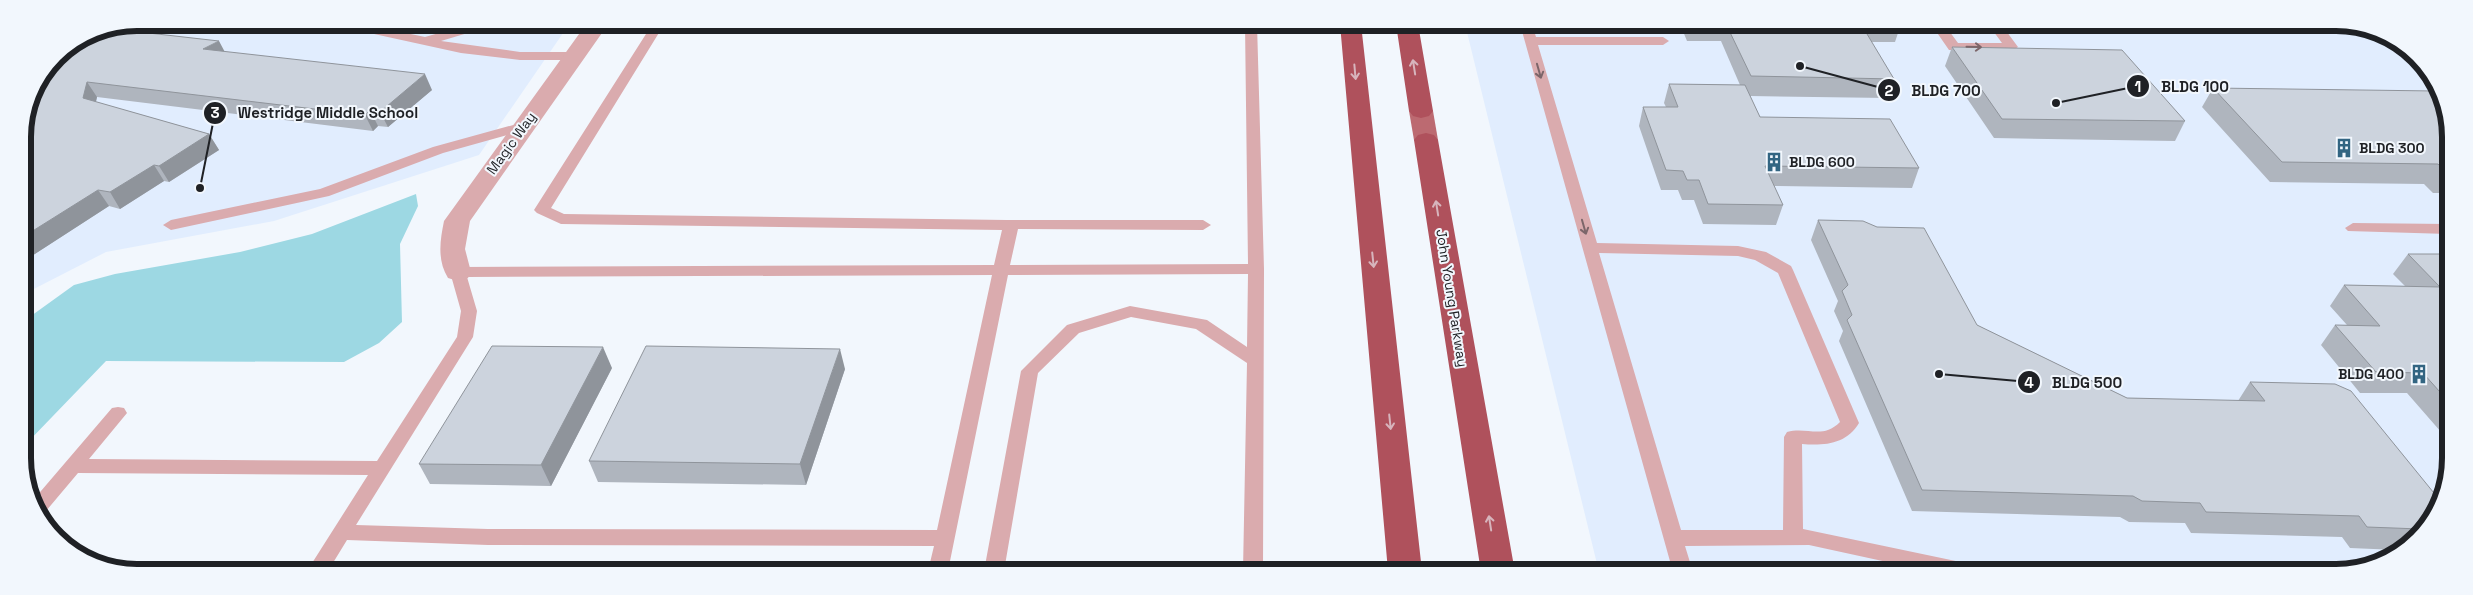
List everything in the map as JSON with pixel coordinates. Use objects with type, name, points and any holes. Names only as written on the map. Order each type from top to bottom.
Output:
[{"type":"highway","points":[[1351,31],[1404,564]]},
{"type":"highway","name":"John Young Parkway","points":[[1408,31],[1421,111]]},
{"type":"highway","name":"John Young Parkway","points":[[1426,140],[1497,564]]},
{"type":"main road","name":"John Young Parkway","points":[[1421,111],[1426,140]]},
{"type":"street","name":"Magic Way","points":[[458,272],[452,249],[458,221],[481,185],[592,31]]},
{"type":"lane","points":[[382,31],[461,49],[520,56],[573,56]]},
{"type":"lane","points":[[428,40],[462,31]]},
{"type":"lane","points":[[483,31],[480,38],[497,53]]},
{"type":"lane","points":[[654,31],[542,210],[562,220],[1202,225]]},
{"type":"lane","points":[[1251,31],[1256,269],[1253,564]]},
{"type":"lane","points":[[1528,31],[1681,564]]},
{"type":"lane","points":[[1942,31],[1954,47],[2012,47],[1999,31]]},
{"type":"lane","points":[[88,51],[113,34]]},
{"type":"lane","points":[[1530,41],[1663,41]]},
{"type":"lane","points":[[171,225],[324,193],[438,150],[524,126]]},
{"type":"lane","points":[[939,564],[1011,225]]},
{"type":"lane","points":[[2353,228],[2442,229]]},
{"type":"lane","points":[[1590,248],[1738,251],[1760,256],[1785,270],[1850,423],[1838,435],[1817,439],[1793,437],[1793,536]]},
{"type":"lane","points":[[322,564],[464,337],[469,311],[458,272],[1256,269]]},
{"type":"lane","points":[[995,564],[1030,371],[1073,329],[1130,311],[1201,324],[1256,361]]},
{"type":"lane","points":[[42,503],[118,413]]},
{"type":"lane","points":[[72,466],[383,468]]},
{"type":"lane","points":[[342,532],[488,537],[945,538]]},
{"type":"lane","points":[[1674,538],[1809,537],[1933,564]]},
{"type":"shaded area","points":[[138,31],[564,31],[479,155],[274,221],[106,252],[31,290],[31,131],[33,117],[39,97],[53,73],[73,53],[97,39],[124,32]]},
{"type":"shaded area","points":[[1467,31],[2335,31],[2356,33],[2382,42],[2394,49],[2411,62],[2431,91],[2440,117],[2442,138],[2441,471],[2431,504],[2420,522],[2411,533],[2382,553],[2356,562],[2342,564],[1597,564]]},
{"type":"water","points":[[416,194],[418,206],[400,244],[402,322],[379,343],[344,362],[106,361],[31,439],[31,316],[74,285],[115,274],[240,252],[312,234]]},
{"type":"building","points":[[134,31],[219,41],[203,49],[425,74],[380,112],[370,110],[365,115],[87,82],[83,98],[209,134],[159,166],[154,165],[110,192],[98,190],[31,232],[31,131],[33,117],[39,97],[46,84],[53,73],[69,57],[97,39]]},
{"type":"building","points":[[1729,31],[1865,31],[1894,79],[1751,76]]},
{"type":"building","points":[[1952,47],[2122,50],[2185,121],[2002,119]]},
{"type":"building","name":"BLDG 600","points":[[1669,84],[1745,85],[1760,117],[1890,119],[1919,168],[1765,166],[1783,205],[1708,204],[1699,180],[1687,180],[1683,171],[1666,170],[1643,107],[1678,107]]},
{"type":"building","name":"BLDG 300","points":[[2213,88],[2431,91],[2441,124],[2442,168],[2438,164],[2282,162]]},
{"type":"building","points":[[1818,220],[1863,221],[1877,227],[1924,228],[1977,325],[2127,398],[2265,401],[2250,382],[2335,384],[2351,391],[2435,494],[2427,511],[2414,529],[2367,527],[2359,516],[2206,512],[2200,503],[2142,501],[2133,496],[1922,490],[1847,320],[1852,315],[1842,291],[1848,285]]},
{"type":"building","name":"BLDG 400","points":[[2408,254],[2442,254],[2442,394],[2423,373],[2376,372],[2335,325],[2380,326],[2344,285],[2440,287]]},
{"type":"building","points":[[492,346],[603,347],[541,465],[419,464]]},
{"type":"building","points":[[646,346],[840,349],[800,464],[589,461]]},
{"type":"place","name":"BLDG 700","points":[[1800,66]]},
{"type":"place","name":"BLDG 100","points":[[2056,103]]},
{"type":"place","name":"BLDG 300","points":[[2344,148]]},
{"type":"place","name":"BLDG 600","points":[[1774,162]]},
{"type":"place","name":"Westridge Middle School","points":[[200,188]]},
{"type":"place","name":"BLDG 500","points":[[1939,374]]},
{"type":"place","name":"BLDG 400","points":[[2419,374]]}]
